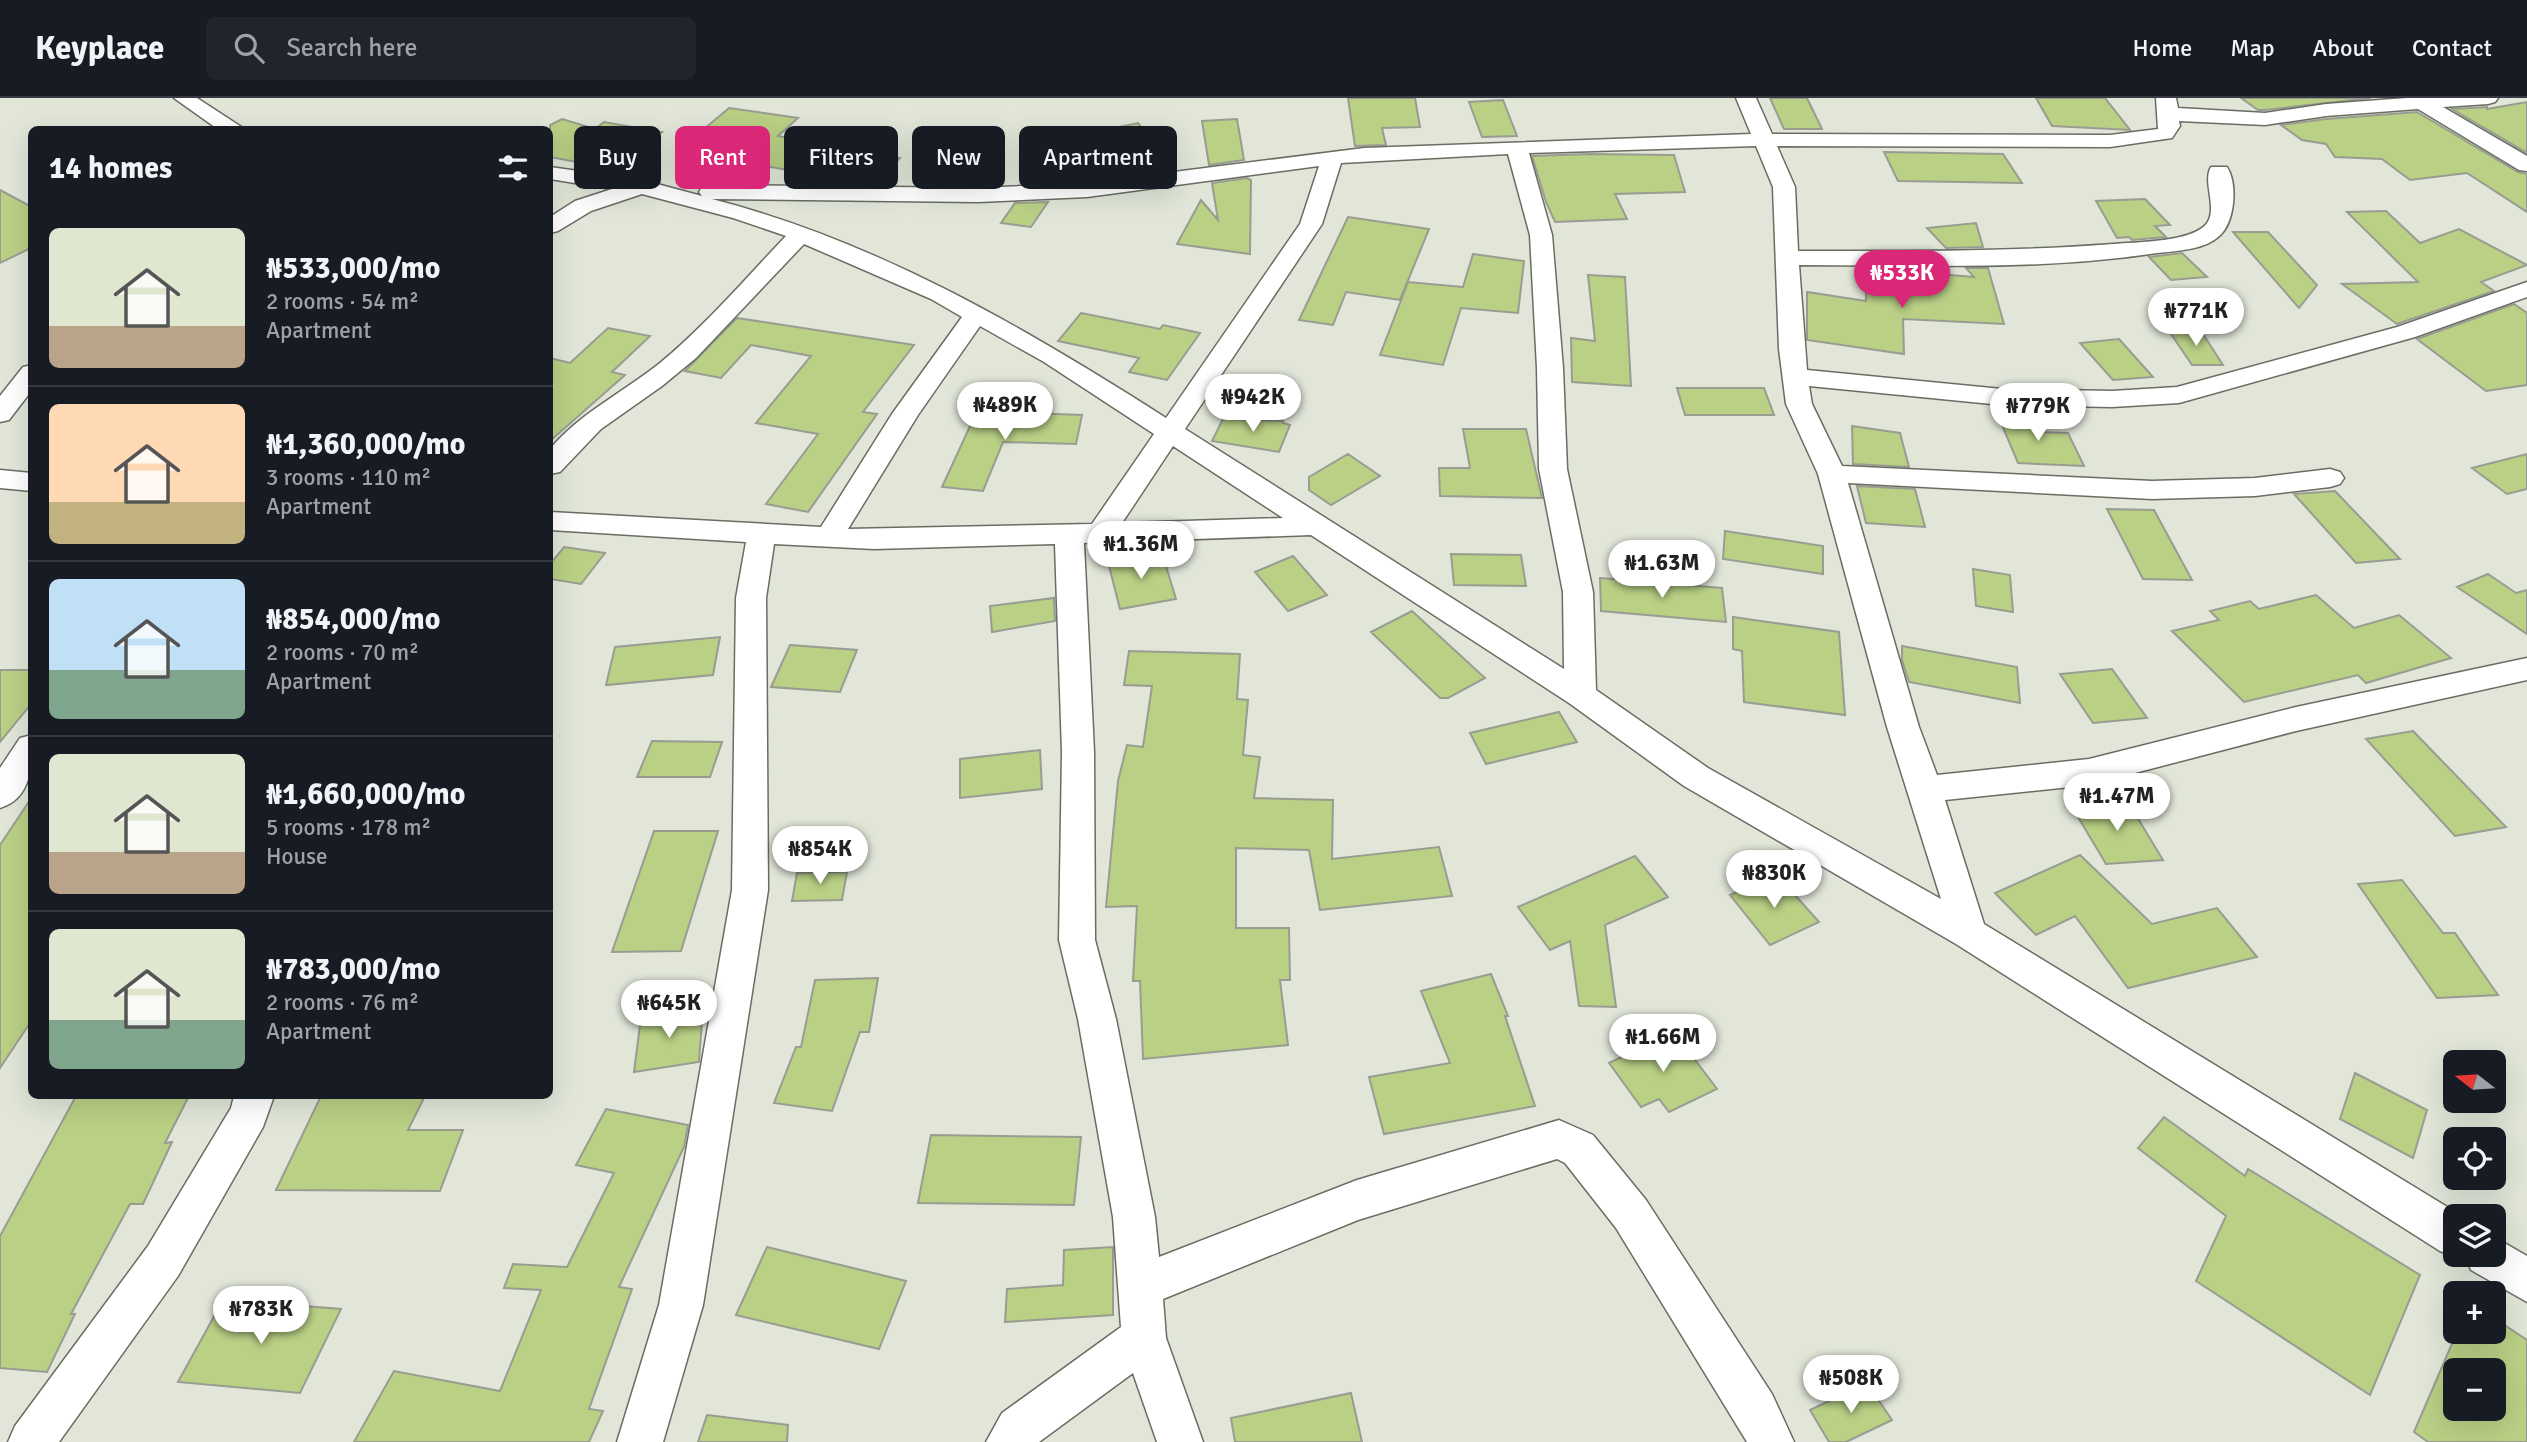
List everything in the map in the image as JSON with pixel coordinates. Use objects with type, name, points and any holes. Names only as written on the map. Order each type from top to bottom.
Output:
[{"type":"street","points":[[184,98],[228,126]]},
{"type":"street","points":[[1746,98],[1784,187],[1788,228],[1786,258],[1799,404],[1832,474],[1903,727],[1969,933]]},
{"type":"street","points":[[553,224],[607,196],[650,189],[978,195],[1073,191],[1364,154],[1762,140],[2109,141],[2165,134],[2170,126],[2168,106],[2266,119],[2417,101],[2488,98]]},
{"type":"street","points":[[2417,101],[2527,164]]},
{"type":"street","points":[[1517,147],[1541,235],[1550,368],[1553,469],[1578,592],[1580,695]]},
{"type":"street","points":[[1180,1442],[1144,1338],[1135,1217],[1097,1019],[1077,940],[1078,752],[1085,533],[1170,434],[1246,317],[1311,224],[1332,158]]},
{"type":"street","points":[[1786,258],[2006,256],[2156,248],[2197,241],[2209,234],[2220,221],[2222,206],[2219,172]]},
{"type":"street","points":[[553,173],[574,177]]},
{"type":"street","points":[[650,189],[741,213],[801,234],[939,293],[1053,357],[1580,695],[1696,777],[1969,933],[2443,1229]]},
{"type":"street","points":[[553,462],[577,434],[668,369],[726,314],[801,234]]},
{"type":"street","points":[[1795,376],[1893,390],[1992,398],[2145,400],[2179,395],[2406,332],[2527,289]]},
{"type":"street","points":[[829,537],[905,414],[976,314]]},
{"type":"street","points":[[0,414],[28,377]]},
{"type":"street","points":[[1832,474],[2152,490],[2255,487],[2330,478]]},
{"type":"street","points":[[0,479],[28,482]]},
{"type":"street","points":[[553,521],[874,540],[1316,526]]},
{"type":"street","points":[[640,1442],[681,1305],[750,890],[751,598],[762,533]]},
{"type":"street","points":[[1925,789],[2089,772],[2296,719],[2527,668]]},
{"type":"street","points":[[0,795],[28,753]]},
{"type":"street","points":[[31,1442],[163,1261],[249,1114],[253,1099]]},
{"type":"street","points":[[1140,1286],[1357,1200],[1559,1139],[1579,1149],[1632,1214],[1756,1410],[1771,1442]]},
{"type":"street","points":[[2506,1267],[2527,1280]]},
{"type":"street","points":[[1009,1442],[1017,1429],[1144,1338]]},
{"type":"building","points":[[1348,98],[1415,98],[1420,127],[1382,128],[1386,145],[1355,146]]},
{"type":"building","points":[[1770,98],[1807,98],[1822,129],[1784,129]]},
{"type":"building","points":[[2036,98],[2105,98],[2130,130],[2052,126]]},
{"type":"building","points":[[2241,98],[2371,98],[2258,110]]},
{"type":"building","points":[[1503,100],[1517,136],[1482,137],[1469,102]]},
{"type":"building","points":[[2527,102],[2527,153],[2452,109],[2487,109]]},
{"type":"building","points":[[729,108],[798,118],[789,126],[784,126],[784,131],[778,136],[784,137],[784,169],[770,167],[770,126],[708,126]]},
{"type":"building","points":[[2417,112],[2518,172],[2527,174],[2527,212],[2467,173],[2410,180],[2382,159],[2335,157],[2326,144],[2302,140],[2281,125]]},
{"type":"building","points":[[562,119],[585,126],[574,126],[574,162],[553,158],[553,126],[550,126]]},
{"type":"building","points":[[1237,119],[1244,160],[1209,165],[1202,121]]},
{"type":"building","points":[[604,122],[627,126],[599,126]]},
{"type":"building","points":[[1884,152],[2003,154],[2022,183],[1898,181]]},
{"type":"building","points":[[1674,155],[1685,192],[1615,194],[1627,219],[1555,222],[1532,156]]},
{"type":"building","points":[[1247,178],[1251,180],[1250,254],[1177,244],[1201,200],[1218,220],[1212,183]]},
{"type":"building","points":[[0,190],[28,205],[28,249],[0,263]]},
{"type":"building","points":[[2145,199],[2170,225],[2155,226],[2166,237],[2132,240],[2129,237],[2117,238],[2096,201]]},
{"type":"building","points":[[1048,202],[1031,227],[1001,223],[1015,203]]},
{"type":"building","points":[[2386,211],[2420,243],[2459,229],[2527,265],[2481,282],[2494,291],[2397,324],[2342,284],[2418,282],[2347,212]]},
{"type":"building","points":[[1348,217],[1429,229],[1400,300],[1346,292],[1333,325],[1299,320]]},
{"type":"building","points":[[1976,223],[1983,247],[1946,248],[1927,228]]},
{"type":"building","points":[[2233,232],[2268,232],[2317,285],[2299,308]]},
{"type":"building","points":[[2182,253],[2207,277],[2171,280],[2149,257]]},
{"type":"building","points":[[1473,254],[1524,261],[1518,313],[1461,308],[1443,365],[1380,355],[1408,282],[1463,287]]},
{"type":"building","points":[[1966,268],[1988,268],[2004,324],[1903,319],[1904,354],[1807,340],[1807,292],[1866,301],[1866,290],[1910,296],[1904,271],[1974,277]]},
{"type":"building","points":[[1588,275],[1625,277],[1631,386],[1572,382],[1571,338],[1595,341]]},
{"type":"building","points":[[2514,304],[2527,313],[2527,385],[2486,391],[2417,339]]},
{"type":"building","points":[[1081,313],[1160,329],[1163,325],[1200,333],[1167,380],[1129,372],[1139,358],[1058,341]]},
{"type":"building","points":[[737,318],[914,345],[863,412],[877,414],[808,512],[766,504],[818,434],[756,423],[811,356],[751,345],[721,378],[685,371]]},
{"type":"building","points":[[608,328],[650,336],[612,372],[625,375],[553,438],[553,359],[570,363]]},
{"type":"building","points":[[2169,331],[2201,331],[2223,365],[2192,365]]},
{"type":"building","points":[[2119,339],[2153,377],[2113,380],[2080,343]]},
{"type":"building","points":[[1677,388],[1764,388],[1774,415],[1685,415]]},
{"type":"building","points":[[977,411],[1082,415],[1076,444],[1003,442],[983,491],[942,487]]},
{"type":"building","points":[[1997,413],[2029,415],[2037,432],[2068,433],[2084,466],[2018,463]]},
{"type":"building","points":[[1223,419],[1283,421],[1290,425],[1279,452],[1212,441]]},
{"type":"building","points":[[1852,426],[1900,433],[1909,467],[1853,464]]},
{"type":"building","points":[[1463,429],[1526,429],[1542,498],[1440,496],[1439,468],[1470,468]]},
{"type":"building","points":[[1348,454],[1380,476],[1331,505],[1309,490],[1309,477]]},
{"type":"building","points":[[2527,454],[2527,489],[2507,494],[2472,468]]},
{"type":"building","points":[[1857,486],[1915,489],[1925,527],[1866,523]]},
{"type":"building","points":[[2335,491],[2400,559],[2356,563],[2294,494]]},
{"type":"building","points":[[2107,509],[2154,510],[2192,580],[2143,579]]},
{"type":"building","points":[[1725,531],[1823,546],[1823,574],[1723,559]]},
{"type":"building","points":[[564,547],[605,553],[581,584],[553,579],[553,560]]},
{"type":"building","points":[[1162,553],[1176,599],[1120,609],[1108,562]]},
{"type":"building","points":[[1451,554],[1521,555],[1526,586],[1454,585]]},
{"type":"building","points":[[1293,556],[1327,595],[1288,611],[1255,572]]},
{"type":"building","points":[[1973,569],[2010,575],[2013,612],[1976,606]]},
{"type":"building","points":[[2488,574],[2516,593],[2527,590],[2527,634],[2457,587]]},
{"type":"building","points":[[1600,578],[1722,588],[1726,622],[1601,611]]},
{"type":"building","points":[[2316,595],[2354,628],[2399,615],[2451,658],[2366,683],[2358,675],[2244,702],[2172,631],[2219,620],[2210,611],[2250,601],[2259,609]]},
{"type":"building","points":[[1054,598],[1055,621],[992,632],[990,606]]},
{"type":"building","points":[[1412,611],[1485,678],[1448,698],[1440,698],[1371,632]]},
{"type":"building","points":[[1733,617],[1839,632],[1845,715],[1744,702],[1742,651],[1733,649]]},
{"type":"building","points":[[720,637],[713,675],[606,685],[615,647]]},
{"type":"building","points":[[790,645],[857,650],[840,692],[771,687]]},
{"type":"building","points":[[1902,646],[2017,667],[2020,703],[1909,682],[1902,660]]},
{"type":"building","points":[[1129,651],[1240,654],[1237,699],[1248,700],[1243,755],[1260,757],[1254,798],[1333,800],[1332,859],[1439,847],[1452,896],[1320,910],[1309,850],[1236,848],[1236,928],[1289,928],[1290,980],[1280,980],[1288,1045],[1143,1059],[1140,981],[1133,981],[1137,906],[1106,907],[1118,781],[1127,745],[1143,747],[1152,686],[1124,685]]},
{"type":"building","points":[[2112,669],[2147,718],[2093,723],[2060,674]]},
{"type":"building","points":[[0,670],[28,670],[28,708],[0,742]]},
{"type":"building","points":[[1559,712],[1577,742],[1486,764],[1470,733]]},
{"type":"building","points":[[2413,731],[2506,827],[2455,836],[2366,739]]},
{"type":"building","points":[[652,741],[722,742],[710,777],[637,777]]},
{"type":"building","points":[[1040,750],[1042,789],[960,798],[960,759]]},
{"type":"building","points":[[2128,802],[2163,860],[2106,864],[2072,807]]},
{"type":"building","points":[[28,803],[28,1026],[0,1068],[0,845]]},
{"type":"building","points":[[654,831],[718,831],[681,951],[612,952]]},
{"type":"building","points":[[2080,855],[2152,924],[2217,908],[2257,957],[2128,988],[2075,916],[2036,935],[1995,893]]},
{"type":"building","points":[[1635,856],[1668,897],[1605,925],[1616,1007],[1579,1006],[1570,941],[1550,950],[1518,907]]},
{"type":"building","points":[[847,872],[842,900],[792,901],[797,873]]},
{"type":"building","points":[[1777,875],[1819,922],[1770,945],[1730,895]]},
{"type":"building","points":[[2402,880],[2443,933],[2455,933],[2498,995],[2437,998],[2358,884]]},
{"type":"building","points":[[1491,974],[1508,1016],[1505,1016],[1535,1106],[1384,1134],[1369,1077],[1450,1063],[1421,991]]},
{"type":"building","points":[[878,978],[869,1032],[860,1032],[832,1111],[774,1103],[796,1047],[801,1047],[815,980]]},
{"type":"building","points":[[703,1007],[699,1062],[634,1072],[641,1017]]},
{"type":"building","points":[[1674,1032],[1717,1089],[1669,1112],[1659,1099],[1641,1107],[1609,1063]]},
{"type":"building","points":[[2355,1073],[2427,1110],[2413,1158],[2340,1119]]},
{"type":"building","points":[[74,1099],[187,1099],[165,1143],[172,1142],[143,1204],[130,1204],[71,1314],[75,1314],[47,1372],[0,1368],[0,1236]]},
{"type":"building","points":[[320,1099],[424,1099],[408,1130],[463,1130],[440,1191],[276,1190]]},
{"type":"building","points":[[606,1109],[688,1125],[684,1147],[619,1287],[632,1289],[589,1409],[603,1411],[589,1442],[354,1442],[394,1371],[500,1391],[541,1290],[504,1288],[513,1264],[567,1267],[614,1173],[576,1165]]},
{"type":"building","points":[[2164,1117],[2245,1176],[2248,1169],[2420,1275],[2370,1395],[2196,1281],[2226,1216],[2138,1148]]},
{"type":"building","points":[[931,1135],[1081,1137],[1074,1205],[918,1203]]},
{"type":"building","points":[[767,1247],[906,1281],[879,1349],[736,1315]]},
{"type":"building","points":[[1113,1247],[1113,1315],[1005,1322],[1007,1289],[1063,1285],[1064,1250]]},
{"type":"building","points":[[223,1300],[341,1309],[300,1393],[178,1382]]},
{"type":"building","points":[[2506,1326],[2527,1340],[2527,1442],[2428,1442],[2414,1432],[2443,1365],[2443,1421],[2506,1421],[2506,1358],[2446,1358],[2452,1344],[2506,1344]]},
{"type":"building","points":[[1867,1383],[1892,1420],[1846,1442],[1829,1442],[1810,1410]]},
{"type":"building","points":[[1351,1393],[1362,1442],[1235,1442],[1231,1418]]},
{"type":"building","points":[[707,1415],[788,1425],[787,1442],[698,1442]]}]
